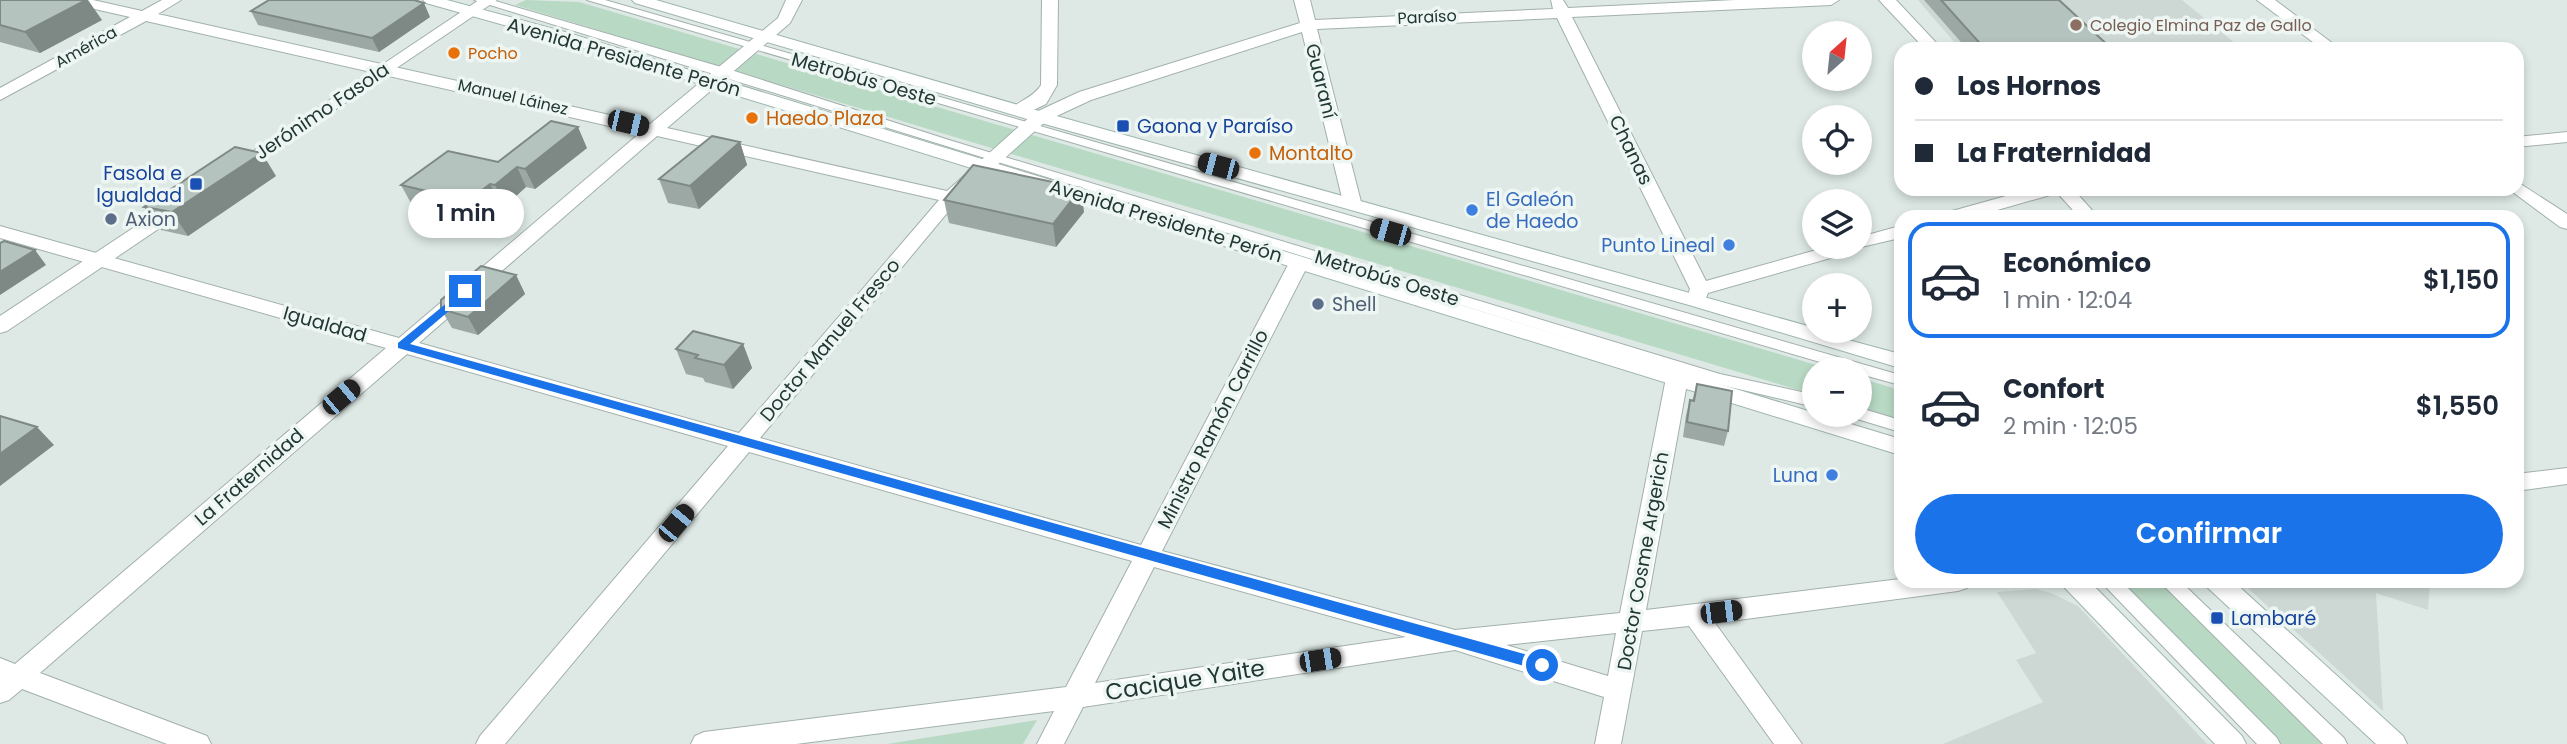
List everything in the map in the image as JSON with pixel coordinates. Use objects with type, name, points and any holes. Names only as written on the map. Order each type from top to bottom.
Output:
[{"type":"street","name":"Manuel Láinez","points":[[74,0],[951,197]]},
{"type":"street","name":"América","points":[[0,94],[173,0]]},
{"type":"street","name":"Avenida Presidente Perón","points":[[431,0],[482,4],[559,34],[718,77],[990,161],[1299,263],[1894,445]]},
{"type":"street","points":[[640,0],[761,42],[1028,118],[1698,294],[1894,359]]},
{"type":"street","name":"La Fraternidad","points":[[6,679],[761,42],[785,20],[794,0]]},
{"type":"street","points":[[1028,118],[1049,85],[1050,0]]},
{"type":"street","name":"Guaraní","points":[[1302,0],[1352,202]]},
{"type":"street","name":"Paraíso","points":[[1028,118],[1085,96],[1308,25],[1559,5],[1830,0]]},
{"type":"street","points":[[1887,0],[1927,42]]},
{"type":"street","points":[[2265,0],[2322,42]]},
{"type":"street","name":"Jerónimo Fasola","points":[[225,176],[482,4]]},
{"type":"street","name":"Chanas","points":[[1559,5],[1698,294]]},
{"type":"street","points":[[1049,85],[1065,93],[1085,96]]},
{"type":"street","name":"Doctor Manuel Fresco","points":[[489,744],[951,197],[990,161],[1028,118]]},
{"type":"street","points":[[2524,141],[2567,137]]},
{"type":"street","points":[[2524,192],[2567,223]]},
{"type":"street","points":[[1977,210],[2026,196]]},
{"type":"street","points":[[2070,196],[2082,210]]},
{"type":"street","points":[[0,326],[191,199]]},
{"type":"street","name":"Igualdad","points":[[0,232],[1147,556],[1455,639],[1619,691]]},
{"type":"street","points":[[1872,240],[1894,234]]},
{"type":"street","points":[[1698,294],[1809,259]]},
{"type":"street","name":"Ministro Ramón Carrillo","points":[[1050,744],[1299,263]]},
{"type":"street","name":"Doctor Cosme Argerich","points":[[1608,744],[1677,378]]},
{"type":"street","points":[[2524,482],[2567,476]]},
{"type":"street","name":"Cacique Yaite","points":[[704,744],[1075,697],[1455,639],[1695,615],[1904,588]]},
{"type":"street","points":[[2081,588],[2233,744]]},
{"type":"street","points":[[2225,588],[2394,744]]},
{"type":"street","points":[[1695,615],[1789,744]]},
{"type":"street","points":[[6,679],[198,744]]},
{"type":"lane","points":[[593,0],[761,42]]},
{"type":"lane","points":[[1028,118],[1894,378]]},
{"type":"lane","name":"Metrobús Oeste","points":[[990,161],[1719,379],[1802,398]]},
{"type":"lane","points":[[1872,418],[1894,424]]},
{"type":"lane","points":[[2116,588],[2270,744]]},
{"type":"lane","points":[[2175,588],[2337,744]]},
{"type":"shaded area","name":"Colegio Elmina Paz de Gallo","points":[[1918,0],[2182,0],[2233,42],[1954,42]]},
{"type":"shaded area","points":[[2248,588],[2430,588],[2428,610],[2376,593],[2383,711]]},
{"type":"shaded area","points":[[2036,589],[2078,606],[2207,744],[1943,744],[2043,702],[2016,660],[2036,653],[1997,592]]},
{"type":"green space","points":[[526,0],[579,2],[1802,361],[1802,391],[515,5]]},
{"type":"green space","points":[[1872,382],[1894,388],[1894,419],[1872,413]]},
{"type":"green space","points":[[2169,588],[2329,744],[2275,744],[2121,589]]},
{"type":"green space","points":[[1037,720],[1023,744],[887,744]]},
{"type":"building","points":[[0,0],[86,0],[25,32],[0,25]]},
{"type":"building","points":[[269,0],[414,0],[424,3],[372,38],[251,11]]},
{"type":"building","points":[[1941,0],[2059,0],[2104,42],[1979,42]]},
{"type":"building","points":[[551,121],[578,127],[525,169],[517,167],[495,185],[490,184],[468,201],[401,185],[448,151],[498,162]]},
{"type":"building","points":[[712,136],[740,142],[690,186],[659,179]]},
{"type":"building","points":[[235,147],[262,153],[172,212],[144,207]]},
{"type":"building","points":[[973,165],[1081,188],[1053,224],[944,200]]},
{"type":"building","points":[[4,241],[35,250],[0,272],[0,243]]},
{"type":"building","points":[[481,266],[516,275],[468,317],[441,309],[441,300]]},
{"type":"building","points":[[693,331],[743,344],[724,365],[695,358],[698,355],[676,349]]},
{"type":"building","points":[[1697,384],[1732,391],[1728,431],[1687,422],[1690,400],[1694,401]]},
{"type":"building","points":[[0,416],[37,427],[0,454]]},
{"type":"place","name":"Colegio Elmina Paz de Gallo","points":[[2076,25]]},
{"type":"place","name":"Pocho","points":[[454,53]]},
{"type":"place","name":"Haedo Plaza","points":[[752,118]]},
{"type":"place","name":"Gaona y Paraíso","points":[[1123,126]]},
{"type":"place","name":"Montalto","points":[[1255,153]]},
{"type":"place","name":"Fasola e Igualdad","points":[[196,184]]},
{"type":"place","name":"El Galeón de Haedo","points":[[1472,210]]},
{"type":"place","name":"Axion","points":[[111,219]]},
{"type":"place","name":"Punto Lineal","points":[[1729,245]]},
{"type":"place","name":"Shell","points":[[1318,304]]},
{"type":"place","name":"Luna","points":[[1832,475]]},
{"type":"place","name":"Lambaré","points":[[2217,618]]},
{"type":"route","points":[[465,291],[402,345],[1120,549],[1542,665]]}]
